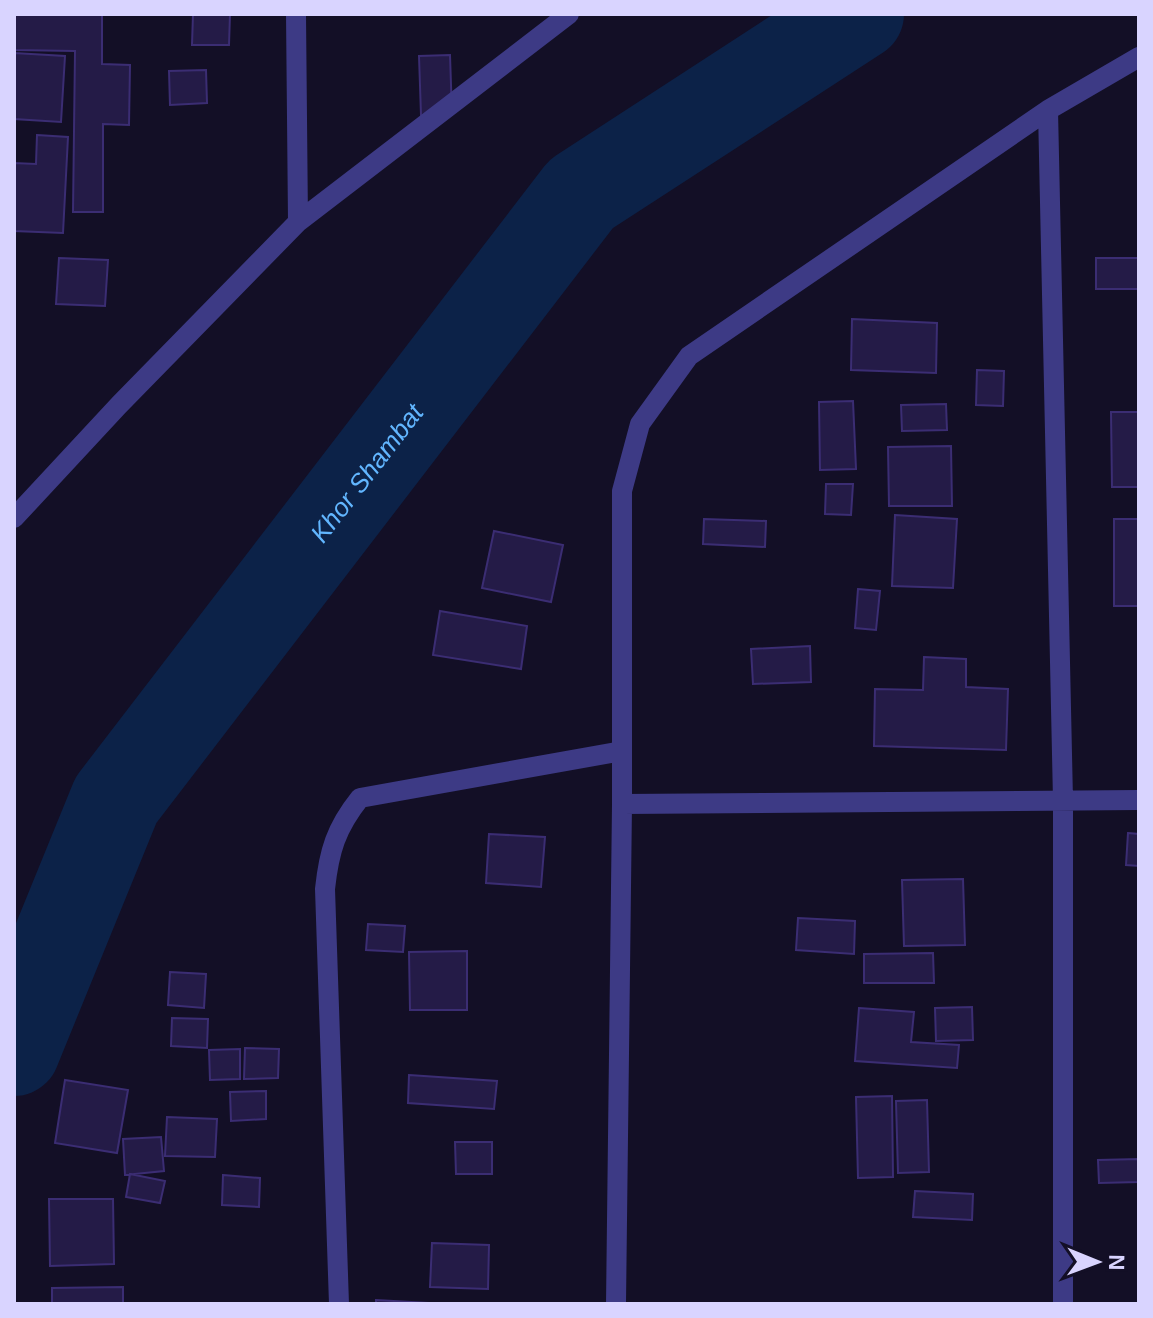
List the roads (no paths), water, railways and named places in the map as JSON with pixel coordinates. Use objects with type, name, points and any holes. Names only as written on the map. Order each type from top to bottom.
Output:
[{"type":"street","points":[[296,14],[298,222]]},
{"type":"street","points":[[14,518],[119,405],[298,222],[569,14]]},
{"type":"street","points":[[616,1304],[622,491],[640,424],[689,356],[1048,110],[1139,57]]},
{"type":"street","points":[[1048,110],[1063,800],[1063,1304]]},
{"type":"street","points":[[339,1304],[325,889],[328,856],[343,819],[360,798],[622,751]]},
{"type":"street","points":[[622,804],[1139,800]]},
{"type":"waterway","name":"Khor Shambat","points":[[14,1050],[116,800],[581,194],[858,14]]}]
